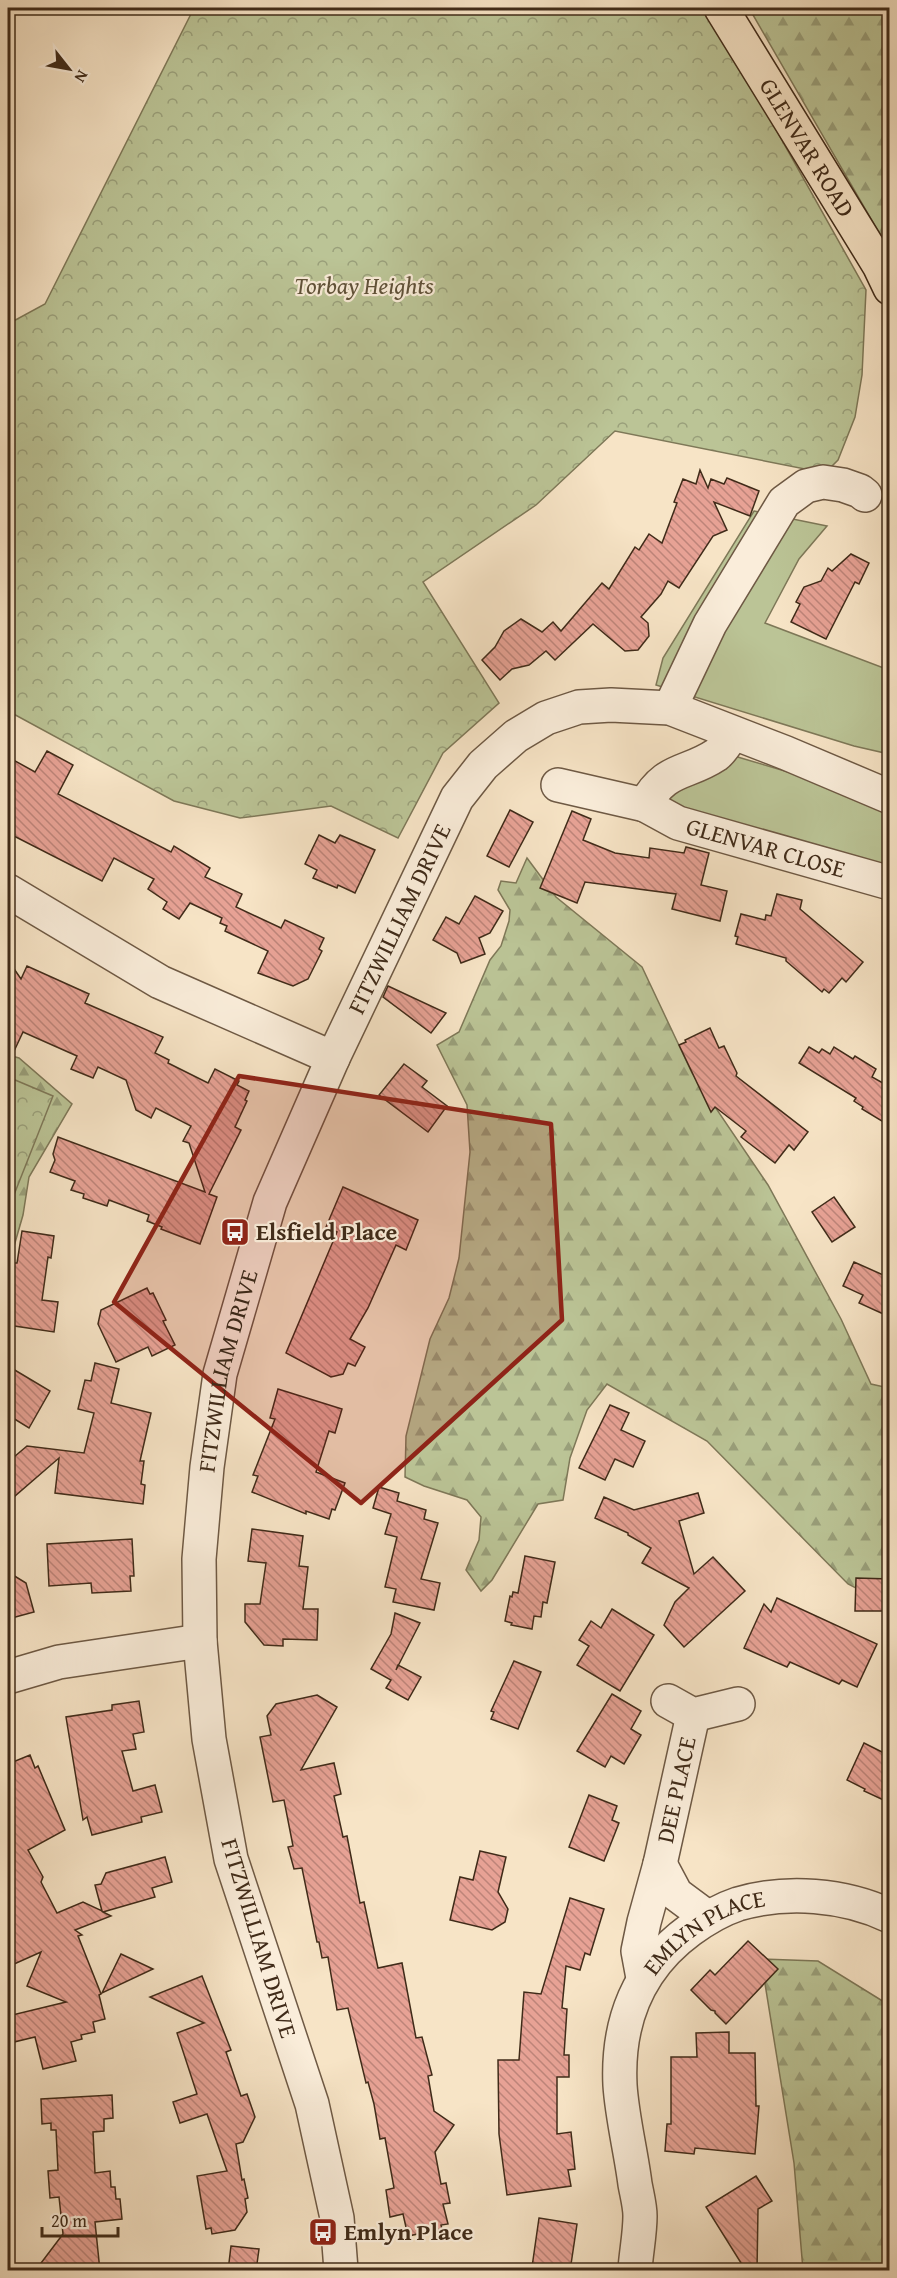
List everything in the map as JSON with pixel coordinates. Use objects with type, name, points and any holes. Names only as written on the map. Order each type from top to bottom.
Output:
[{"type":"main road","name":"GLENVAR ROAD","points":[[721,8],[879,265],[890,288]]},
{"type":"street","points":[[670,708],[710,624],[784,502],[806,486],[824,482],[843,484],[865,495]]},
{"type":"street","name":"FITZWILLIAM DRIVE","points":[[341,2271],[337,2218],[312,2104],[231,1858],[209,1738],[200,1641],[199,1559],[207,1467],[220,1374],[270,1202],[333,1058],[457,798],[483,765],[516,736],[546,718],[579,707],[611,705],[670,708],[890,797]]},
{"type":"street","points":[[645,805],[651,794],[669,776],[718,754],[733,733]]},
{"type":"street","name":"FITZWILLIAM DRIVE","points":[[786,753],[890,772]]},
{"type":"street","name":"GLENVAR CLOSE","points":[[558,785],[645,805],[678,823],[890,883]]},
{"type":"street","points":[[8,891],[160,982],[333,1058]]},
{"type":"street","points":[[8,1677],[59,1662],[200,1641]]},
{"type":"street","name":"DEE PLACE","points":[[643,1978],[638,1951],[660,1864],[680,1708],[738,1704]]},
{"type":"street","name":"DEE PLACE","points":[[660,1864],[676,1894],[707,1917]]},
{"type":"street","name":"EMLYN PLACE","points":[[634,2271],[640,2215],[620,2087],[620,2052],[624,2026],[643,1978],[658,1958],[679,1938],[707,1917],[729,1907],[757,1899],[789,1897],[845,1901],[868,1906],[890,1916]]},
{"type":"highlighted area","points":[[239,1076],[551,1124],[562,1320],[361,1503],[114,1302]]},
{"type":"green space","name":"Torbay Heights","points":[[194,8],[702,8],[751,85],[866,290],[862,375],[855,417],[838,460],[825,473],[615,431],[536,505],[423,582],[499,703],[443,753],[398,838],[331,806],[240,818],[174,801],[8,711],[8,324],[45,304]]},
{"type":"green space","points":[[749,8],[889,8],[889,246],[886,245]]},
{"type":"green space","points":[[754,511],[827,526],[799,559],[765,623],[889,670],[889,754],[854,746],[656,685],[663,658]]},
{"type":"green space","points":[[731,755],[889,804],[889,874],[658,805]]},
{"type":"green space","points":[[527,858],[556,897],[642,967],[692,1073],[768,1185],[841,1319],[871,1384],[889,1388],[889,1605],[848,1584],[707,1441],[607,1384],[587,1410],[570,1458],[563,1500],[538,1504],[492,1580],[481,1591],[466,1570],[479,1540],[481,1517],[467,1500],[424,1486],[405,1477],[406,1436],[430,1339],[449,1298],[459,1258],[470,1152],[467,1105],[437,1045],[459,1032],[490,960],[501,946],[510,910],[498,890],[501,881],[516,883]]},
{"type":"green space","points":[[8,1055],[19,1058],[72,1104],[29,1177],[23,1215],[8,1267]]},
{"type":"green space","points":[[8,1077],[53,1096],[8,1210]]},
{"type":"green space","points":[[761,1959],[818,1961],[889,2005],[889,2270],[803,2270],[794,2163]]},
{"type":"building","points":[[700,470],[708,488],[711,479],[724,484],[727,478],[759,491],[750,516],[714,502],[727,530],[713,536],[679,588],[668,581],[661,594],[641,617],[648,623],[649,636],[638,650],[625,651],[593,624],[555,660],[546,651],[529,665],[512,669],[500,680],[482,660],[495,647],[504,631],[521,619],[542,632],[553,622],[561,631],[602,583],[609,589],[635,547],[639,550],[649,534],[662,543],[683,479],[696,484]]},
{"type":"building","points":[[851,554],[869,563],[859,584],[855,582],[826,639],[791,622],[800,604],[796,602],[804,587],[821,581],[828,568],[832,571]]},
{"type":"building","points":[[47,751],[73,765],[58,794],[171,852],[174,846],[210,868],[205,877],[242,894],[236,907],[281,928],[285,920],[324,938],[319,949],[322,951],[308,979],[293,986],[258,973],[268,951],[225,931],[227,926],[220,923],[222,918],[190,903],[179,919],[163,909],[167,902],[148,889],[154,879],[114,858],[102,881],[8,833],[8,757],[35,772]]},
{"type":"building","points":[[510,810],[533,822],[509,867],[487,856]]},
{"type":"building","points":[[572,811],[591,819],[583,840],[615,853],[649,858],[650,848],[684,853],[686,847],[709,853],[701,885],[727,891],[720,921],[672,909],[676,894],[585,882],[577,903],[540,888]]},
{"type":"building","points":[[319,835],[335,843],[340,835],[375,850],[355,893],[338,885],[337,888],[313,878],[317,870],[305,864]]},
{"type":"building","points":[[777,894],[802,900],[800,909],[863,962],[846,982],[842,978],[829,993],[824,989],[822,992],[786,961],[786,958],[736,944],[738,937],[735,936],[741,914],[765,920],[766,915],[771,916]]},
{"type":"building","points":[[475,896],[503,911],[490,933],[479,938],[485,954],[461,963],[457,953],[433,940],[446,917],[459,924]]},
{"type":"building","points":[[8,960],[21,979],[27,966],[89,994],[85,1003],[163,1037],[155,1053],[169,1060],[168,1063],[208,1083],[215,1069],[239,1081],[237,1085],[249,1091],[235,1127],[241,1130],[209,1194],[217,1197],[200,1244],[161,1229],[162,1227],[147,1221],[149,1215],[109,1200],[107,1206],[83,1198],[84,1194],[71,1190],[75,1181],[50,1172],[55,1160],[53,1154],[58,1137],[205,1192],[189,1143],[183,1141],[191,1126],[156,1108],[151,1118],[136,1110],[126,1080],[98,1067],[93,1078],[71,1069],[77,1056],[23,1032],[8,1064]]},
{"type":"building","points":[[388,986],[446,1013],[431,1033],[383,997]]},
{"type":"building","points":[[710,1028],[719,1048],[724,1046],[737,1073],[736,1076],[808,1132],[794,1150],[789,1145],[775,1163],[741,1137],[746,1131],[715,1107],[711,1112],[679,1045]]},
{"type":"building","points":[[809,1047],[819,1053],[822,1049],[830,1054],[834,1047],[853,1059],[855,1056],[876,1069],[872,1077],[890,1087],[890,1126],[862,1109],[863,1107],[854,1101],[856,1098],[799,1063]]},
{"type":"building","points":[[404,1064],[427,1081],[422,1087],[447,1106],[428,1132],[379,1095]]},
{"type":"building","points":[[343,1187],[418,1220],[406,1250],[396,1245],[368,1308],[350,1339],[365,1347],[355,1366],[348,1363],[343,1374],[331,1377],[286,1353],[337,1232],[326,1227]]},
{"type":"building","points":[[834,1197],[855,1227],[832,1242],[812,1212]]},
{"type":"building","points":[[22,1231],[54,1236],[51,1258],[48,1257],[42,1300],[58,1302],[54,1332],[8,1325],[11,1263],[17,1263]]},
{"type":"building","points":[[854,1262],[890,1278],[890,1317],[859,1303],[863,1295],[843,1286]]},
{"type":"building","points":[[147,1288],[150,1294],[153,1293],[175,1345],[152,1356],[148,1347],[116,1362],[98,1324],[101,1310]]},
{"type":"building","points":[[95,1363],[119,1369],[111,1403],[151,1413],[140,1461],[144,1461],[141,1484],[145,1485],[143,1504],[55,1493],[59,1458],[8,1502],[8,1462],[27,1446],[84,1453],[94,1413],[78,1409],[85,1380],[91,1381]]},
{"type":"building","points":[[8,1366],[50,1391],[29,1428],[8,1415]]},
{"type":"building","points":[[278,1389],[342,1409],[335,1433],[329,1431],[316,1472],[345,1483],[335,1510],[332,1509],[329,1519],[306,1511],[306,1514],[252,1492],[258,1476],[253,1475],[275,1419],[270,1418]]},
{"type":"building","points":[[610,1405],[629,1413],[621,1430],[645,1441],[633,1467],[615,1459],[605,1480],[579,1468]]},
{"type":"building","points":[[379,1487],[399,1493],[397,1501],[426,1510],[424,1519],[438,1523],[421,1579],[440,1583],[434,1610],[393,1602],[396,1589],[385,1587],[397,1537],[385,1534],[391,1514],[373,1508]]},
{"type":"building","points":[[698,1493],[704,1513],[679,1521],[694,1574],[713,1557],[745,1591],[684,1647],[664,1625],[675,1602],[689,1588],[642,1563],[651,1548],[628,1533],[595,1518],[604,1497],[634,1510]]},
{"type":"building","points":[[252,1529],[303,1536],[299,1566],[308,1567],[303,1609],[318,1609],[317,1640],[283,1639],[283,1646],[264,1645],[245,1622],[245,1604],[260,1604],[266,1563],[248,1561]]},
{"type":"building","points":[[132,1539],[134,1576],[130,1576],[131,1591],[92,1593],[91,1583],[49,1586],[47,1544]]},
{"type":"building","points":[[525,1556],[555,1562],[547,1603],[543,1602],[541,1617],[534,1616],[532,1629],[511,1625],[512,1623],[505,1621],[510,1596],[512,1597],[513,1592],[518,1593]]},
{"type":"building","points":[[8,1572],[26,1583],[34,1612],[8,1619]]},
{"type":"building","points":[[856,1578],[890,1579],[890,1611],[855,1611]]},
{"type":"building","points":[[777,1598],[877,1644],[857,1687],[842,1680],[839,1684],[790,1662],[787,1667],[744,1648],[764,1604],[771,1612]]},
{"type":"building","points":[[612,1609],[654,1635],[620,1691],[577,1665],[589,1646],[579,1640],[591,1621],[601,1628]]},
{"type":"building","points":[[395,1613],[420,1623],[398,1665],[421,1677],[408,1700],[386,1688],[391,1680],[371,1669],[391,1634]]},
{"type":"building","points":[[514,1661],[541,1672],[518,1729],[491,1719],[494,1712],[491,1711]]},
{"type":"building","points":[[612,1694],[641,1711],[631,1729],[641,1735],[624,1764],[611,1756],[605,1767],[577,1751]]},
{"type":"building","points":[[317,1695],[337,1707],[301,1770],[334,1763],[341,1794],[334,1796],[343,1837],[347,1836],[360,1903],[364,1902],[378,1968],[402,1963],[416,2038],[422,2037],[432,2075],[428,2076],[434,2111],[454,2125],[435,2152],[441,2184],[446,2183],[450,2203],[443,2204],[448,2224],[441,2225],[442,2229],[408,2236],[403,2214],[390,2217],[386,2190],[394,2188],[385,2138],[380,2139],[374,2104],[368,2082],[366,2083],[348,2008],[337,2010],[328,1957],[322,1958],[319,1942],[317,1942],[302,1868],[294,1869],[288,1847],[293,1846],[284,1800],[273,1802],[260,1737],[271,1735],[267,1716],[276,1704]]},
{"type":"building","points":[[139,1701],[144,1732],[133,1734],[136,1749],[122,1751],[133,1791],[155,1785],[162,1812],[141,1817],[142,1822],[92,1835],[87,1817],[83,1820],[66,1717],[112,1710],[112,1705]]},
{"type":"building","points":[[864,1743],[890,1756],[890,1803],[847,1780]]},
{"type":"building","points":[[30,1755],[35,1768],[38,1766],[65,1830],[28,1850],[43,1877],[41,1882],[57,1913],[83,1902],[102,1911],[95,1885],[101,1884],[106,1873],[165,1857],[172,1882],[152,1888],[155,1897],[103,1912],[111,1916],[75,1930],[82,1935],[78,1936],[101,1994],[99,1995],[105,2019],[93,2022],[95,2032],[81,2035],[82,2039],[71,2042],[76,2061],[43,2069],[35,2037],[14,2042],[8,2016],[66,2002],[27,1986],[41,1952],[12,1965],[8,1953],[8,1764]]},
{"type":"building","points":[[589,1795],[617,1806],[612,1820],[619,1823],[604,1861],[569,1847]]},
{"type":"building","points":[[480,1851],[506,1857],[498,1892],[508,1909],[505,1922],[492,1930],[450,1920],[460,1877],[473,1880]]},
{"type":"building","points":[[570,1898],[604,1909],[590,1955],[585,1953],[580,1970],[566,1966],[562,2008],[567,2009],[564,2055],[569,2055],[569,2077],[557,2077],[557,2134],[571,2132],[575,2169],[568,2170],[571,2186],[507,2195],[499,2134],[498,2060],[519,2060],[524,1992],[541,1994]]},
{"type":"building","points":[[748,1941],[778,1969],[726,2024],[691,1990],[710,1970],[715,1975]]},
{"type":"building","points":[[121,1954],[153,1969],[102,1993]]},
{"type":"building","points":[[202,1976],[231,2050],[226,2052],[241,2096],[247,2094],[255,2117],[243,2142],[236,2144],[242,2180],[244,2179],[248,2198],[245,2199],[247,2212],[235,2230],[212,2234],[211,2228],[206,2229],[197,2176],[227,2171],[207,2114],[180,2123],[173,2102],[197,2094],[177,2033],[204,2023],[150,1997]]},
{"type":"building","points":[[729,2032],[729,2053],[755,2053],[756,2106],[759,2106],[755,2154],[695,2148],[694,2154],[665,2151],[667,2124],[671,2124],[671,2057],[697,2057],[696,2033]]},
{"type":"building","points":[[112,2095],[113,2118],[104,2119],[104,2131],[93,2132],[95,2173],[110,2171],[111,2187],[115,2187],[116,2199],[120,2199],[122,2219],[95,2222],[100,2271],[35,2271],[63,2234],[59,2197],[50,2198],[48,2171],[58,2170],[56,2130],[51,2130],[51,2123],[42,2124],[41,2099]]},
{"type":"building","points":[[756,2176],[772,2201],[758,2209],[757,2271],[746,2271],[706,2207]]},
{"type":"building","points":[[539,2218],[577,2224],[570,2271],[532,2267]]},
{"type":"building","points":[[231,2246],[259,2249],[256,2271],[228,2271]]},
{"type":"place","name":"Elsfield Place","points":[[235,1232]]},
{"type":"place","name":"Emlyn Place","points":[[323,2232]]}]
